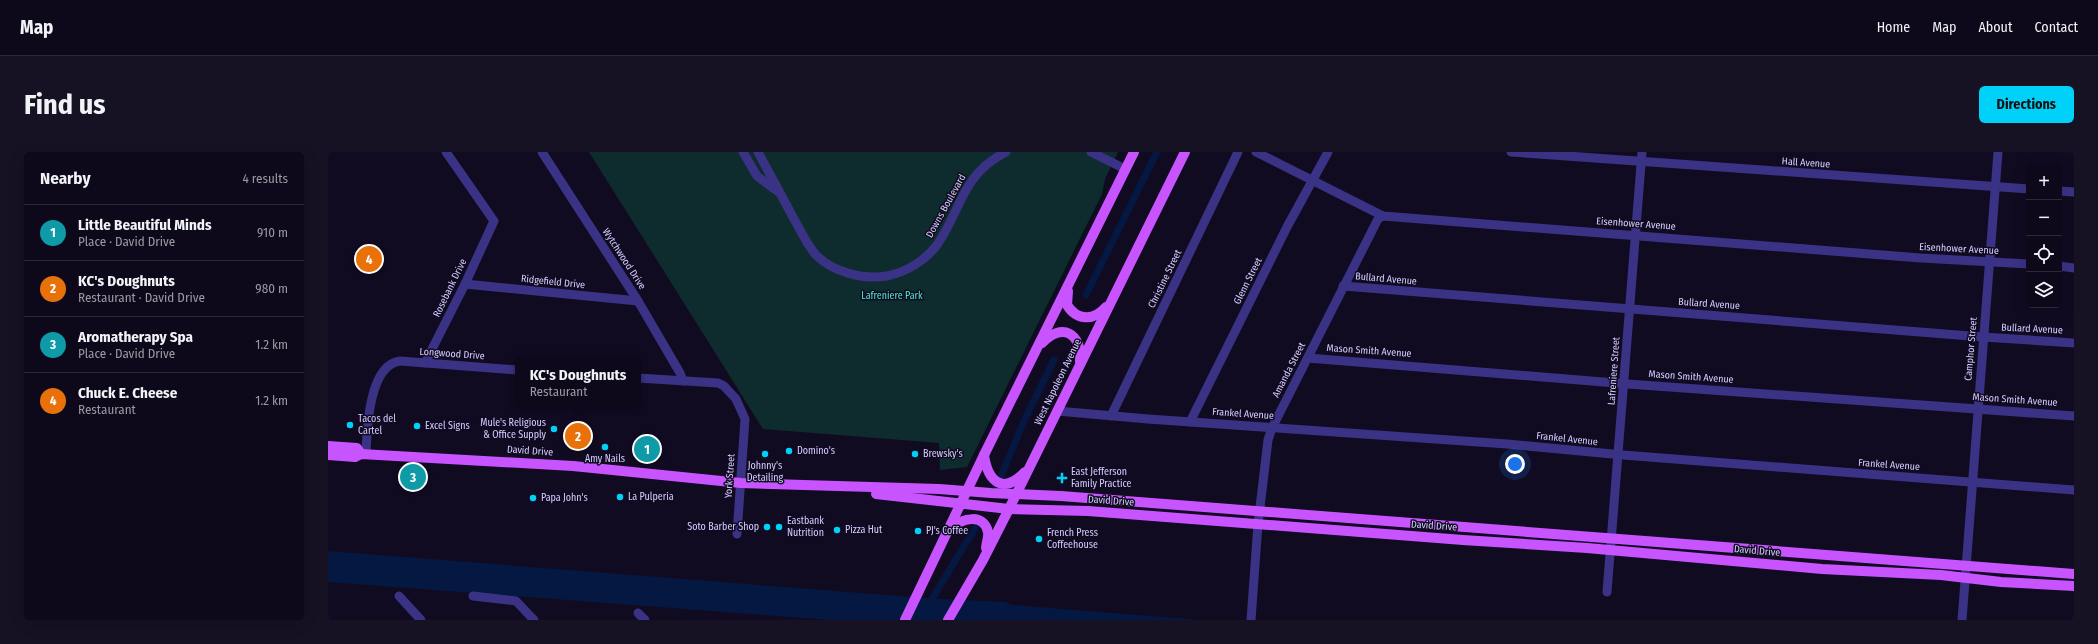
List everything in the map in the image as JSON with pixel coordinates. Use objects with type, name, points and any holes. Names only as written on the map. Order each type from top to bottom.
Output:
[{"type":"main road","points":[[905,620],[962,504],[984,455],[1134,152]]},
{"type":"main road","name":"West Napoleon Avenue","points":[[948,620],[983,560],[1009,509],[1185,152]]},
{"type":"main road","points":[[1069,283],[1067,305],[1080,317],[1089,318],[1098,315],[1111,302]]},
{"type":"main road","points":[[1037,348],[1048,337],[1055,333],[1063,332],[1070,334],[1080,345],[1080,365]]},
{"type":"main road","name":"David Drive","points":[[328,446],[357,448],[363,454]]},
{"type":"main road","name":"David Drive","points":[[328,455],[355,457],[363,454],[573,466],[741,484],[967,491],[1016,495],[1061,496],[2074,574]]},
{"type":"main road","points":[[984,455],[986,468],[990,478],[996,482],[1007,484],[1016,481],[1028,469]]},
{"type":"main road","name":"David Drive","points":[[792,486],[1009,509],[1088,511],[1610,550],[1822,569],[1966,577],[2001,582],[2074,586]]},
{"type":"main road","points":[[948,532],[964,519],[972,518],[984,525],[988,533],[983,560]]},
{"type":"main road","points":[[1436,538],[1438,525]]},
{"type":"street","name":"Wytchwood Drive","points":[[542,152],[638,301],[680,373],[683,381]]},
{"type":"street","name":"Downs Boulevard","points":[[743,152],[758,176],[780,193]]},
{"type":"street","name":"Downs Boulevard","points":[[758,152],[810,247],[818,256],[842,271],[857,276],[882,277],[908,269],[930,254],[938,243],[969,183],[983,166],[1006,152]]},
{"type":"street","points":[[1091,152],[1126,169]]},
{"type":"street","name":"Christine Street","points":[[1111,416],[1238,152]]},
{"type":"street","name":"Eisenhower Avenue","points":[[1256,152],[1383,216],[1921,258],[2026,264]]},
{"type":"street","name":"Glenn Street","points":[[1190,422],[1287,227],[1328,152]]},
{"type":"street","name":"Hall Avenue","points":[[1511,152],[1641,157],[2026,189]]},
{"type":"street","name":"Camphor Street","points":[[1962,620],[1998,152]]},
{"type":"street","name":"Rosebank Drive","points":[[425,363],[465,284],[494,221],[447,153]]},
{"type":"street","name":"Lafreniere Street","points":[[1607,592],[1641,157]]},
{"type":"street","points":[[2062,191],[2074,192]]},
{"type":"street","name":"Amanda Street","points":[[1251,620],[1258,524],[1268,440],[1272,428],[1343,286],[1378,219],[1383,216]]},
{"type":"street","points":[[2062,266],[2074,268]]},
{"type":"street","name":"Ridgefield Drive","points":[[465,284],[638,301]]},
{"type":"street","name":"Bullard Avenue","points":[[1343,286],[2074,343]]},
{"type":"street","name":"Mason Smith Avenue","points":[[1308,358],[1624,384],[2074,416]]},
{"type":"street","name":"Longwood Drive","points":[[363,454],[369,405],[387,367],[392,362],[400,361],[515,370]]},
{"type":"street","points":[[641,378],[683,381]]},
{"type":"street","name":"York Street","points":[[683,381],[718,383],[724,386],[736,399],[745,419],[737,534]]},
{"type":"street","name":"Frankel Avenue","points":[[1057,411],[1190,422],[1506,444],[1618,455],[2074,490]]},
{"type":"street","points":[[399,596],[421,620]]},
{"type":"street","points":[[473,596],[516,601],[534,620]]},
{"type":"street","points":[[638,613],[645,620]]},
{"type":"green space","name":"Lafreniere Park","points":[[589,152],[1118,152],[1105,179],[1102,194],[967,467],[940,470],[939,443],[763,429]]},
{"type":"water","points":[[328,551],[925,598],[1005,602],[1012,605],[1200,620],[831,620],[328,582]]},
{"type":"waterway","points":[[1086,295],[1157,152]]},
{"type":"waterway","points":[[1000,478],[1025,419],[1054,360]]},
{"type":"waterway","points":[[921,620],[924,612],[977,525]]},
{"type":"place","name":"Chuck E. Cheese","points":[[369,259]]},
{"type":"place","name":"Tacos del Cartel","points":[[350,425]]},
{"type":"place","name":"Excel Signs","points":[[417,426]]},
{"type":"place","name":"Mule's Religious & Office Supply","points":[[554,429]]},
{"type":"place","name":"KC's Doughnuts","points":[[578,436]]},
{"type":"place","name":"Amy Nails","points":[[605,447]]},
{"type":"place","name":"Little Beautiful Minds","points":[[647,449]]},
{"type":"place","name":"Domino's","points":[[789,451]]},
{"type":"place","name":"Johnny's Detailing","points":[[765,454]]},
{"type":"place","name":"Brewsky's","points":[[915,454]]},
{"type":"place","name":"Aromatherapy Spa","points":[[413,477]]},
{"type":"place","name":"East Jefferson Family Practice","points":[[1062,478]]},
{"type":"place","name":"La Pulperia","points":[[620,497]]},
{"type":"place","name":"Papa John's","points":[[533,498]]},
{"type":"place","name":"Soto Barber Shop","points":[[767,527]]},
{"type":"place","name":"Eastbank Nutrition","points":[[779,527]]},
{"type":"place","name":"Pizza Hut","points":[[837,530]]},
{"type":"place","name":"PJ's Coffee","points":[[918,531]]},
{"type":"place","name":"French Press Coffeehouse","points":[[1039,539]]}]
